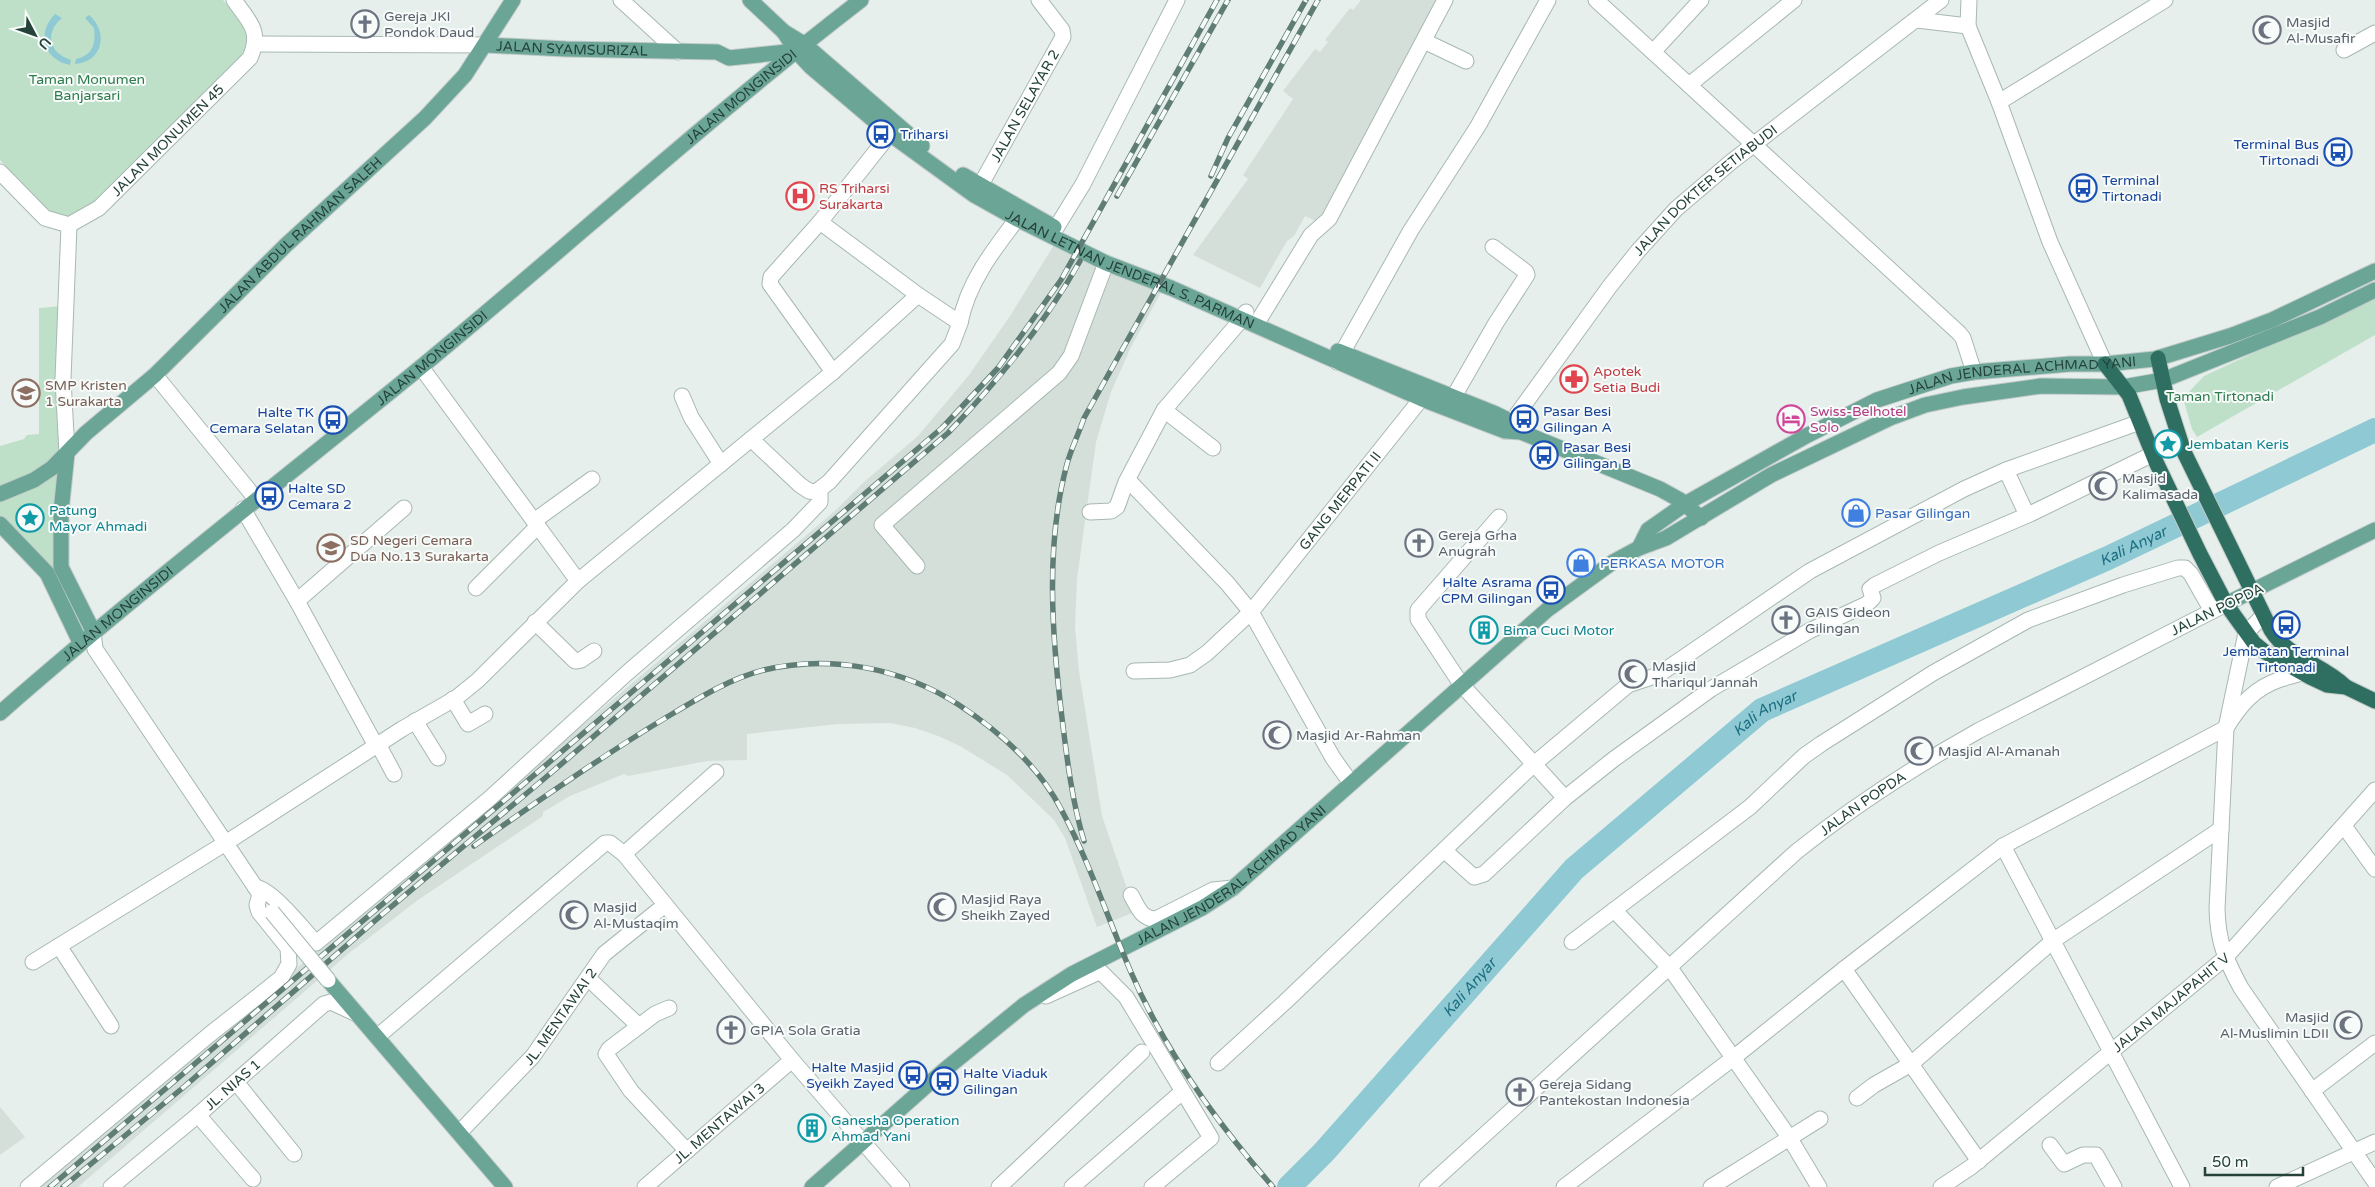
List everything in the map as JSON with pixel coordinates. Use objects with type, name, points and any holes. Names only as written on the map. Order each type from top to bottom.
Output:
[{"type":"highway","points":[[2158,358],[2162,380],[2184,452],[2226,541],[2281,644],[2308,669]]},
{"type":"highway","points":[[2105,364],[2123,387],[2140,422],[2154,458],[2200,554],[2226,604],[2246,633],[2265,652],[2308,669],[2335,676],[2346,687],[2375,701]]},
{"type":"main road","name":"JALAN ABDUL RAHMAN SALEH","points":[[0,494],[34,480],[52,468],[86,433],[155,375],[286,245],[426,118],[449,95],[486,45],[513,0]]},
{"type":"main road","name":"JALAN LETNAN JENDERAL S. PARMAN","points":[[750,0],[794,43],[811,67],[974,195],[1056,228],[1243,316],[1340,358],[1660,489],[1685,504],[1701,518]]},
{"type":"main road","name":"JALAN MONGINSIDI","points":[[0,713],[80,642],[421,367],[794,43],[861,0]]},
{"type":"main road","name":"JALAN SYAMSURIZAL","points":[[486,45],[717,52],[729,58],[794,43]]},
{"type":"main road","name":"JALAN LETNAN JENDERAL S. PARMAN","points":[[893,130],[980,186],[1020,215],[1106,263],[1243,316],[1260,318],[1340,358]]},
{"type":"main road","name":"JALAN JENDERAL ACHMAD YANI","points":[[1639,548],[1648,530],[1685,504],[1806,436],[1877,400],[1951,376],[1974,372],[2070,364],[2105,364],[2158,358],[2230,336],[2272,320],[2375,271]]},
{"type":"main road","name":"JALAN JENDERAL ACHMAD YANI","points":[[812,1187],[949,1066],[1024,1005],[1072,974],[1202,908],[1233,888],[1532,622],[1586,580],[1639,548],[1658,542],[1771,475],[1813,453],[1890,418],[1925,405],[1962,396],[2041,386],[2123,387],[2162,380],[2320,317],[2375,290]]},
{"type":"main road","points":[[2070,364],[2071,387]]},
{"type":"main road","name":"JALAN LETNAN JENDERAL S. PARMAN","points":[[1426,394],[1453,398],[1512,428]]},
{"type":"main road","points":[[67,453],[54,570],[80,642]]},
{"type":"main road","points":[[0,524],[54,570],[94,632]]},
{"type":"main road","name":"JALAN POPDA","points":[[2226,604],[2375,530]]},
{"type":"main road","points":[[328,980],[505,1187]]},
{"type":"street","points":[[234,0],[250,24],[256,37],[256,44]]},
{"type":"street","points":[[621,0],[678,52]]},
{"type":"street","name":"JALAN SELAYAR 2","points":[[980,186],[1063,37],[1062,30],[1039,0]]},
{"type":"street","points":[[1056,228],[1083,184],[1177,0]]},
{"type":"street","points":[[1260,318],[1311,234],[1329,220],[1446,0]]},
{"type":"street","points":[[1340,358],[1410,230],[1478,126],[1548,0]]},
{"type":"street","points":[[1596,0],[1959,333],[1963,338],[1974,372]]},
{"type":"street","points":[[1653,52],[1701,0]]},
{"type":"street","points":[[1689,85],[1794,0]]},
{"type":"street","name":"JALAN DOKTER SETIABUDI","points":[[1512,428],[1638,251],[1676,209],[1753,144],[1941,0]]},
{"type":"street","points":[[1969,0],[1968,26],[1999,102],[2050,242],[2105,364]]},
{"type":"street","points":[[1999,102],[2165,0]]},
{"type":"street","points":[[1917,20],[1968,26]]},
{"type":"street","points":[[2344,50],[2375,33]]},
{"type":"street","points":[[1424,41],[1466,61]]},
{"type":"street","name":"JALAN SYAMSURIZAL","points":[[256,44],[486,45]]},
{"type":"street","name":"JALAN MONUMEN 45","points":[[68,225],[99,208],[250,58],[256,44]]},
{"type":"street","points":[[833,372],[770,284],[771,276],[820,222],[893,130]]},
{"type":"street","points":[[0,172],[45,218],[68,225],[63,379],[67,453]]},
{"type":"street","points":[[752,439],[800,485],[813,492],[820,489],[841,469],[952,344],[965,303],[979,273],[1020,215]]},
{"type":"street","points":[[820,222],[918,295],[960,323]]},
{"type":"street","points":[[1453,398],[1496,322],[1527,275],[1526,272],[1493,247]]},
{"type":"street","points":[[918,566],[882,525],[1059,373],[1071,356],[1106,263]]},
{"type":"street","points":[[34,962],[224,844],[415,721],[453,699],[477,680],[578,581],[833,372],[918,295]]},
{"type":"street","points":[[1090,512],[1114,509],[1164,410],[1243,316]]},
{"type":"street","points":[[421,367],[578,581]]},
{"type":"street","points":[[155,375],[256,499]]},
{"type":"street","name":"GANG MERPATI II","points":[[1134,671],[1170,670],[1190,665],[1207,653],[1251,612],[1426,394]]},
{"type":"street","points":[[682,396],[691,417],[721,464]]},
{"type":"street","points":[[1164,410],[1213,448]]},
{"type":"street","points":[[1218,1063],[1253,1033],[1534,764],[1628,685],[1658,675],[1810,571],[1964,489],[2006,470],[2140,422]]},
{"type":"street","points":[[1445,851],[1474,877],[1484,874],[1565,798],[1711,689],[1810,631],[1870,602],[1873,596],[1870,588],[1879,582],[2154,458]]},
{"type":"street","points":[[2006,470],[2027,515]]},
{"type":"street","points":[[476,588],[536,524],[592,479]]},
{"type":"street","points":[[1128,480],[1227,583],[1251,612],[1333,758],[1351,783]]},
{"type":"street","points":[[257,891],[261,888],[274,899],[316,943],[489,799],[627,673],[793,530],[820,502],[820,489]]},
{"type":"street","points":[[297,601],[404,508]]},
{"type":"street","points":[[243,509],[394,774]]},
{"type":"street","points":[[1499,517],[1417,613],[1423,627],[1461,684],[1565,798]]},
{"type":"street","points":[[1572,942],[1750,807],[1804,756],[1832,736],[1933,673],[2028,620],[2123,585],[2178,568],[2185,568],[2191,574],[2212,611]]},
{"type":"street","name":"JALAN POPDA","points":[[1427,1187],[1796,852],[1840,817],[1880,790],[1978,731],[2226,604]]},
{"type":"street","points":[[2264,615],[2246,633],[2226,728],[2217,918],[2218,935],[2225,958],[2241,988],[2375,1182]]},
{"type":"street","points":[[535,622],[575,661],[581,660],[594,651]]},
{"type":"street","points":[[94,632],[94,649]]},
{"type":"street","points":[[80,642],[94,649],[257,891],[328,980]]},
{"type":"street","points":[[1570,1181],[1732,1059],[2003,846],[2226,728],[2241,704],[2264,686],[2308,669]]},
{"type":"street","points":[[453,699],[468,724],[485,714]]},
{"type":"street","points":[[415,721],[438,758]]},
{"type":"street","points":[[624,854],[716,772]]},
{"type":"street","name":"JALAN MAJAPAHIT V","points":[[1941,1187],[1979,1161],[2225,958],[2375,790]]},
{"type":"street","points":[[2344,826],[2375,869]]},
{"type":"street","points":[[1857,1098],[1874,1085],[1911,1064],[2054,940],[2221,829]]},
{"type":"street","points":[[377,1036],[605,843],[610,843],[624,854],[792,1060],[902,1187]]},
{"type":"street","points":[[2003,846],[2182,1187]]},
{"type":"street","points":[[1131,895],[1142,915],[1148,919],[1156,919],[1213,890],[1233,888]]},
{"type":"street","points":[[28,1187],[209,1035],[281,978],[289,964],[288,948],[259,912],[257,891]]},
{"type":"street","name":"JL. MENTAWAI 2","points":[[459,1133],[524,1067],[589,979],[604,954],[666,905]]},
{"type":"street","points":[[1614,910],[1670,968],[1732,1059],[1789,1137],[1819,1187]]},
{"type":"street","points":[[58,946],[111,1026]]},
{"type":"street","points":[[1844,970],[1979,1161]]},
{"type":"street","points":[[1024,1005],[1097,972],[1102,973],[1126,997],[1210,1138],[1152,1187]]},
{"type":"street","points":[[589,979],[639,1026]]},
{"type":"street","name":"JL. NIAS 1","points":[[111,1187],[198,1115],[324,1004],[331,1002],[357,1014]]},
{"type":"street","points":[[669,1008],[639,1026],[608,1049],[606,1054],[631,1091],[687,1151]]},
{"type":"street","points":[[2312,1091],[2375,1043]]},
{"type":"street","points":[[999,1187],[1142,1052]]},
{"type":"street","name":"JL. MENTAWAI 3","points":[[646,1187],[792,1060]]},
{"type":"street","points":[[236,1082],[294,1154]]},
{"type":"street","points":[[1072,1187],[1182,1092]]},
{"type":"street","points":[[198,1115],[253,1179]]},
{"type":"street","points":[[1711,1187],[1820,1119]]},
{"type":"street","points":[[2278,1187],[2375,1142]]},
{"type":"street","points":[[2050,1145],[2064,1164],[2083,1155],[2096,1155],[2114,1187]]},
{"type":"shaded area","points":[[1361,0],[1442,0],[1322,224],[1305,216],[1294,236],[1287,241],[1260,288],[1193,255],[1248,179],[1243,175],[1293,99],[1283,91],[1315,49],[1320,52],[1328,42],[1325,40],[1350,8],[1353,10]]},
{"type":"shaded area","points":[[1054,245],[1162,291],[1131,347],[1111,392],[1096,442],[1077,579],[1075,627],[1079,671],[1102,816],[1135,912],[1097,927],[1065,838],[1054,820],[1007,775],[960,746],[915,728],[890,723],[838,724],[747,734],[747,760],[707,761],[628,776],[624,774],[570,796],[543,812],[543,816],[418,900],[348,954],[78,1187],[39,1187],[836,510],[864,482],[918,436],[969,375],[1010,316]]},
{"type":"shaded area","points":[[0,1107],[25,1137],[0,1155]]},
{"type":"green space","name":"Taman Monumen Banjarsari","points":[[0,0],[223,0],[247,25],[250,36],[245,55],[89,209],[73,216],[63,217],[56,215],[39,202],[0,160]]},
{"type":"green space","name":"Taman Tirtonadi","points":[[2375,296],[2375,335],[2197,437],[2192,429],[2183,398],[2204,376]]},
{"type":"green space","points":[[62,306],[63,451],[39,470],[0,488],[0,446],[24,439],[27,435],[39,434],[39,308]]},
{"type":"green space","points":[[65,458],[57,572],[52,574],[0,522],[0,497]]},
{"type":"water","points":[[55,14],[62,18],[53,30],[52,42],[58,53],[71,60],[70,65],[54,58],[46,45],[46,29],[49,21]]},
{"type":"water","points":[[89,15],[99,30],[101,37],[100,45],[92,58],[75,64],[76,59],[90,52],[94,44],[94,28],[85,18]]},
{"type":"waterway","name":"Kali Anyar","points":[[1289,1187],[1324,1152],[1574,869],[1762,710],[2108,558],[2375,430]]},
{"type":"railway","points":[[50,1187],[942,428],[998,368],[1061,280],[1217,0]]},
{"type":"railway","points":[[1117,196],[1228,0]]},
{"type":"railway","points":[[1211,176],[1228,138],[1306,0]]},
{"type":"railway","points":[[1084,841],[1076,811],[1068,764],[1058,687],[1053,623],[1053,558],[1060,495],[1067,464],[1084,418],[1318,0]]},
{"type":"railway","points":[[63,1187],[185,1086],[385,912],[545,778],[948,433],[1020,351],[1036,330],[1080,261]]},
{"type":"railway","points":[[474,846],[567,781],[638,735],[686,705],[737,679],[764,670],[789,665],[840,664],[890,673],[914,682],[937,692],[989,726],[1017,751],[1052,793],[1071,829],[1130,970],[1159,1029],[1175,1057],[1212,1111],[1273,1187]]},
{"type":"place","name":"Gereja JKI Pondok Daud","points":[[365,24]]},
{"type":"place","name":"Masjid Al-Musafir","points":[[2267,30]]},
{"type":"place","name":"Triharsi","points":[[881,134]]},
{"type":"place","name":"Terminal Bus Tirtonadi","points":[[2338,152]]},
{"type":"place","name":"Terminal Tirtonadi","points":[[2083,188]]},
{"type":"place","name":"RS Triharsi Surakarta","points":[[800,196]]},
{"type":"place","name":"Apotek Setia Budi","points":[[1574,379]]},
{"type":"place","name":"SMP Kristen 1 Surakarta","points":[[26,393]]},
{"type":"place","name":"Pasar Besi Gilingan A","points":[[1524,419]]},
{"type":"place","name":"Swiss-Belhotel Solo","points":[[1791,419]]},
{"type":"place","name":"Halte TK Cemara Selatan","points":[[333,420]]},
{"type":"place","name":"Jembatan Keris","points":[[2168,444]]},
{"type":"place","name":"Pasar Besi Gilingan B","points":[[1544,455]]},
{"type":"place","name":"Masjid Kalimasada","points":[[2103,486]]},
{"type":"place","name":"Halte SD Cemara 2","points":[[269,496]]},
{"type":"place","name":"Pasar Gilingan","points":[[1856,513]]},
{"type":"place","name":"Patung Mayor Ahmadi","points":[[30,518]]},
{"type":"place","name":"Gereja Grha Anugrah","points":[[1419,543]]},
{"type":"place","name":"SD Negeri Cemara Dua No.13 Surakarta","points":[[331,548]]},
{"type":"place","name":"PERKASA MOTOR","points":[[1581,563]]},
{"type":"place","name":"Halte Asrama CPM Gilingan","points":[[1551,590]]},
{"type":"place","name":"GAIS Gideon Gilingan","points":[[1786,620]]},
{"type":"place","name":"Jembatan Terminal Tirtonadi","points":[[2286,625]]},
{"type":"place","name":"Bima Cuci Motor","points":[[1484,630]]},
{"type":"place","name":"Masjid Thariqul Jannah","points":[[1633,674]]},
{"type":"place","name":"Masjid Ar-Rahman","points":[[1277,735]]},
{"type":"place","name":"Masjid Al-Amanah","points":[[1919,751]]},
{"type":"place","name":"Masjid Raya Sheikh Zayed","points":[[942,907]]},
{"type":"place","name":"Masjid Al-Mustaqim","points":[[574,915]]},
{"type":"place","name":"Masjid Al-Muslimin LDII","points":[[2348,1025]]},
{"type":"place","name":"GPIA Sola Gratia","points":[[731,1030]]},
{"type":"place","name":"Halte Masjid Syeikh Zayed","points":[[913,1075]]},
{"type":"place","name":"Halte Viaduk Gilingan","points":[[944,1081]]},
{"type":"place","name":"Gereja Sidang Pantekostan Indonesia","points":[[1520,1092]]},
{"type":"place","name":"Ganesha Operation Ahmad Yani","points":[[812,1128]]}]
